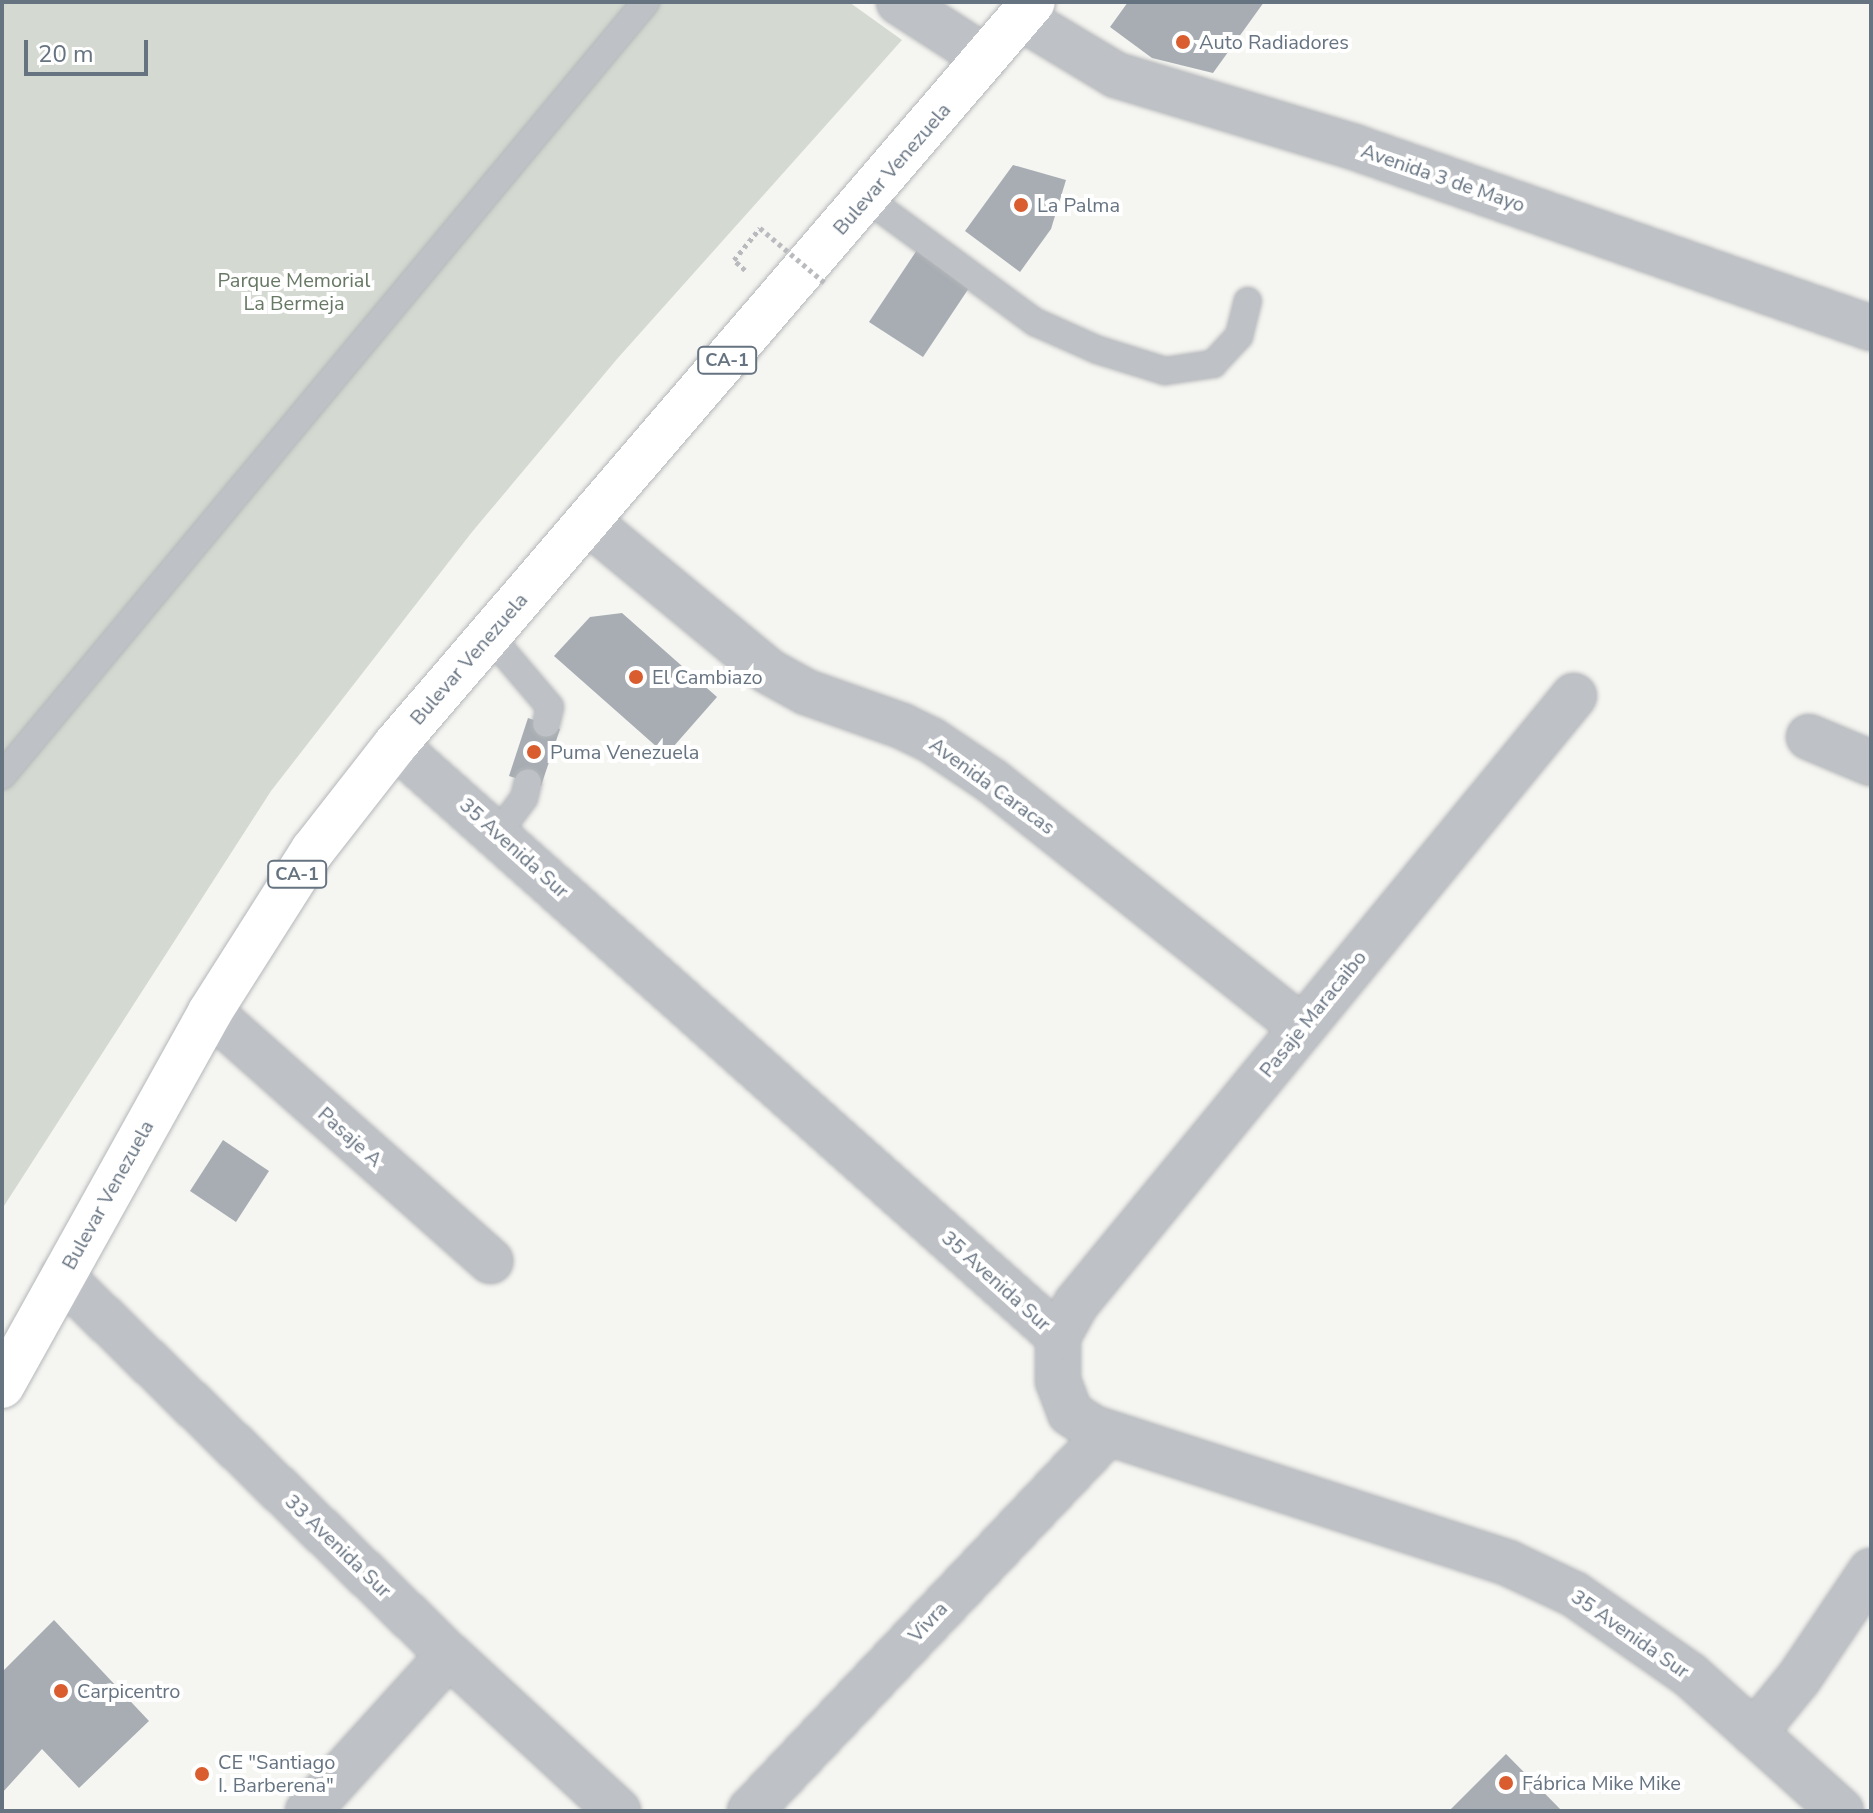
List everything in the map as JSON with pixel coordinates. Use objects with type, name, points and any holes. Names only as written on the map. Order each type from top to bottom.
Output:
[{"type":"highway","name":"Bulevar Venezuela","points":[[2,1386],[210,1012],[313,850],[395,745],[1027,10]]},
{"type":"street","points":[[899,2],[986,58]]},
{"type":"street","name":"Avenida 3 de Mayo","points":[[1027,10],[1116,75],[1354,147],[1871,328]]},
{"type":"street","name":"Avenida Caracas","points":[[587,521],[768,671],[806,692],[902,726],[931,740],[992,781],[1302,1028]]},
{"type":"street","name":"Pasaje Maracaibo","points":[[1058,1336],[1076,1304],[1574,696]]},
{"type":"street","points":[[1809,737],[1871,763]]},
{"type":"street","name":"35 Avenida Sur","points":[[395,745],[498,833],[1058,1336],[1058,1381],[1065,1402],[1076,1418],[1107,1434],[1538,1575],[1611,1616],[1655,1648],[1841,1811]]},
{"type":"street","name":"Pasaje A","points":[[210,1012],[490,1261]]},
{"type":"street","name":"33 Avenida Sur","points":[[62,1277],[449,1655],[618,1811]]},
{"type":"street","name":"Vivra","points":[[750,1811],[1107,1434]]},
{"type":"street","points":[[1754,1733],[1799,1678],[1871,1571]]},
{"type":"street","points":[[308,1811],[449,1655]]},
{"type":"lane","points":[[2,776],[646,2]]},
{"type":"lane","points":[[866,198],[1035,322],[1098,350],[1165,371],[1213,364],[1239,336],[1248,301]]},
{"type":"lane","points":[[489,635],[550,707],[546,724]]},
{"type":"lane","points":[[498,833],[524,798],[528,782]]},
{"type":"path","points":[[734,260],[760,228],[824,282]]},
{"type":"green space","name":"Parque Memorial La Bermeja","points":[[2,2],[849,2],[902,40],[617,359],[472,532],[271,791],[2,1209]]},
{"type":"building","name":"Auto Radiadores","points":[[1128,2],[1264,2],[1213,73],[1152,58],[1110,27]]},
{"type":"building","name":"La Palma","points":[[1013,165],[1066,180],[1051,229],[1020,272],[965,231]]},
{"type":"building","points":[[917,250],[971,285],[923,357],[869,322]]},
{"type":"building","name":"El Cambiazo","points":[[622,613],[717,697],[666,755],[554,656],[590,617]]},
{"type":"building","name":"Puma Venezuela","points":[[528,718],[560,729],[541,786],[509,776]]},
{"type":"building","points":[[223,1140],[269,1171],[236,1222],[190,1191]]},
{"type":"building","name":"Carpicentro","points":[[54,1620],[149,1721],[79,1788],[42,1749],[2,1793],[2,1672]]},
{"type":"building","name":"Fábrica Mike Mike","points":[[1506,1754],[1562,1811],[1449,1811]]},
{"type":"place","name":"Auto Radiadores","points":[[1183,42]]},
{"type":"place","name":"La Palma","points":[[1021,205]]},
{"type":"place","name":"El Cambiazo","points":[[636,677]]},
{"type":"place","name":"Puma Venezuela","points":[[534,752]]},
{"type":"place","name":"Carpicentro","points":[[61,1691]]},
{"type":"place","name":"CE \"Santiago I. Barberena\"","points":[[202,1774]]},
{"type":"place","name":"Fábrica Mike Mike","points":[[1506,1783]]}]
